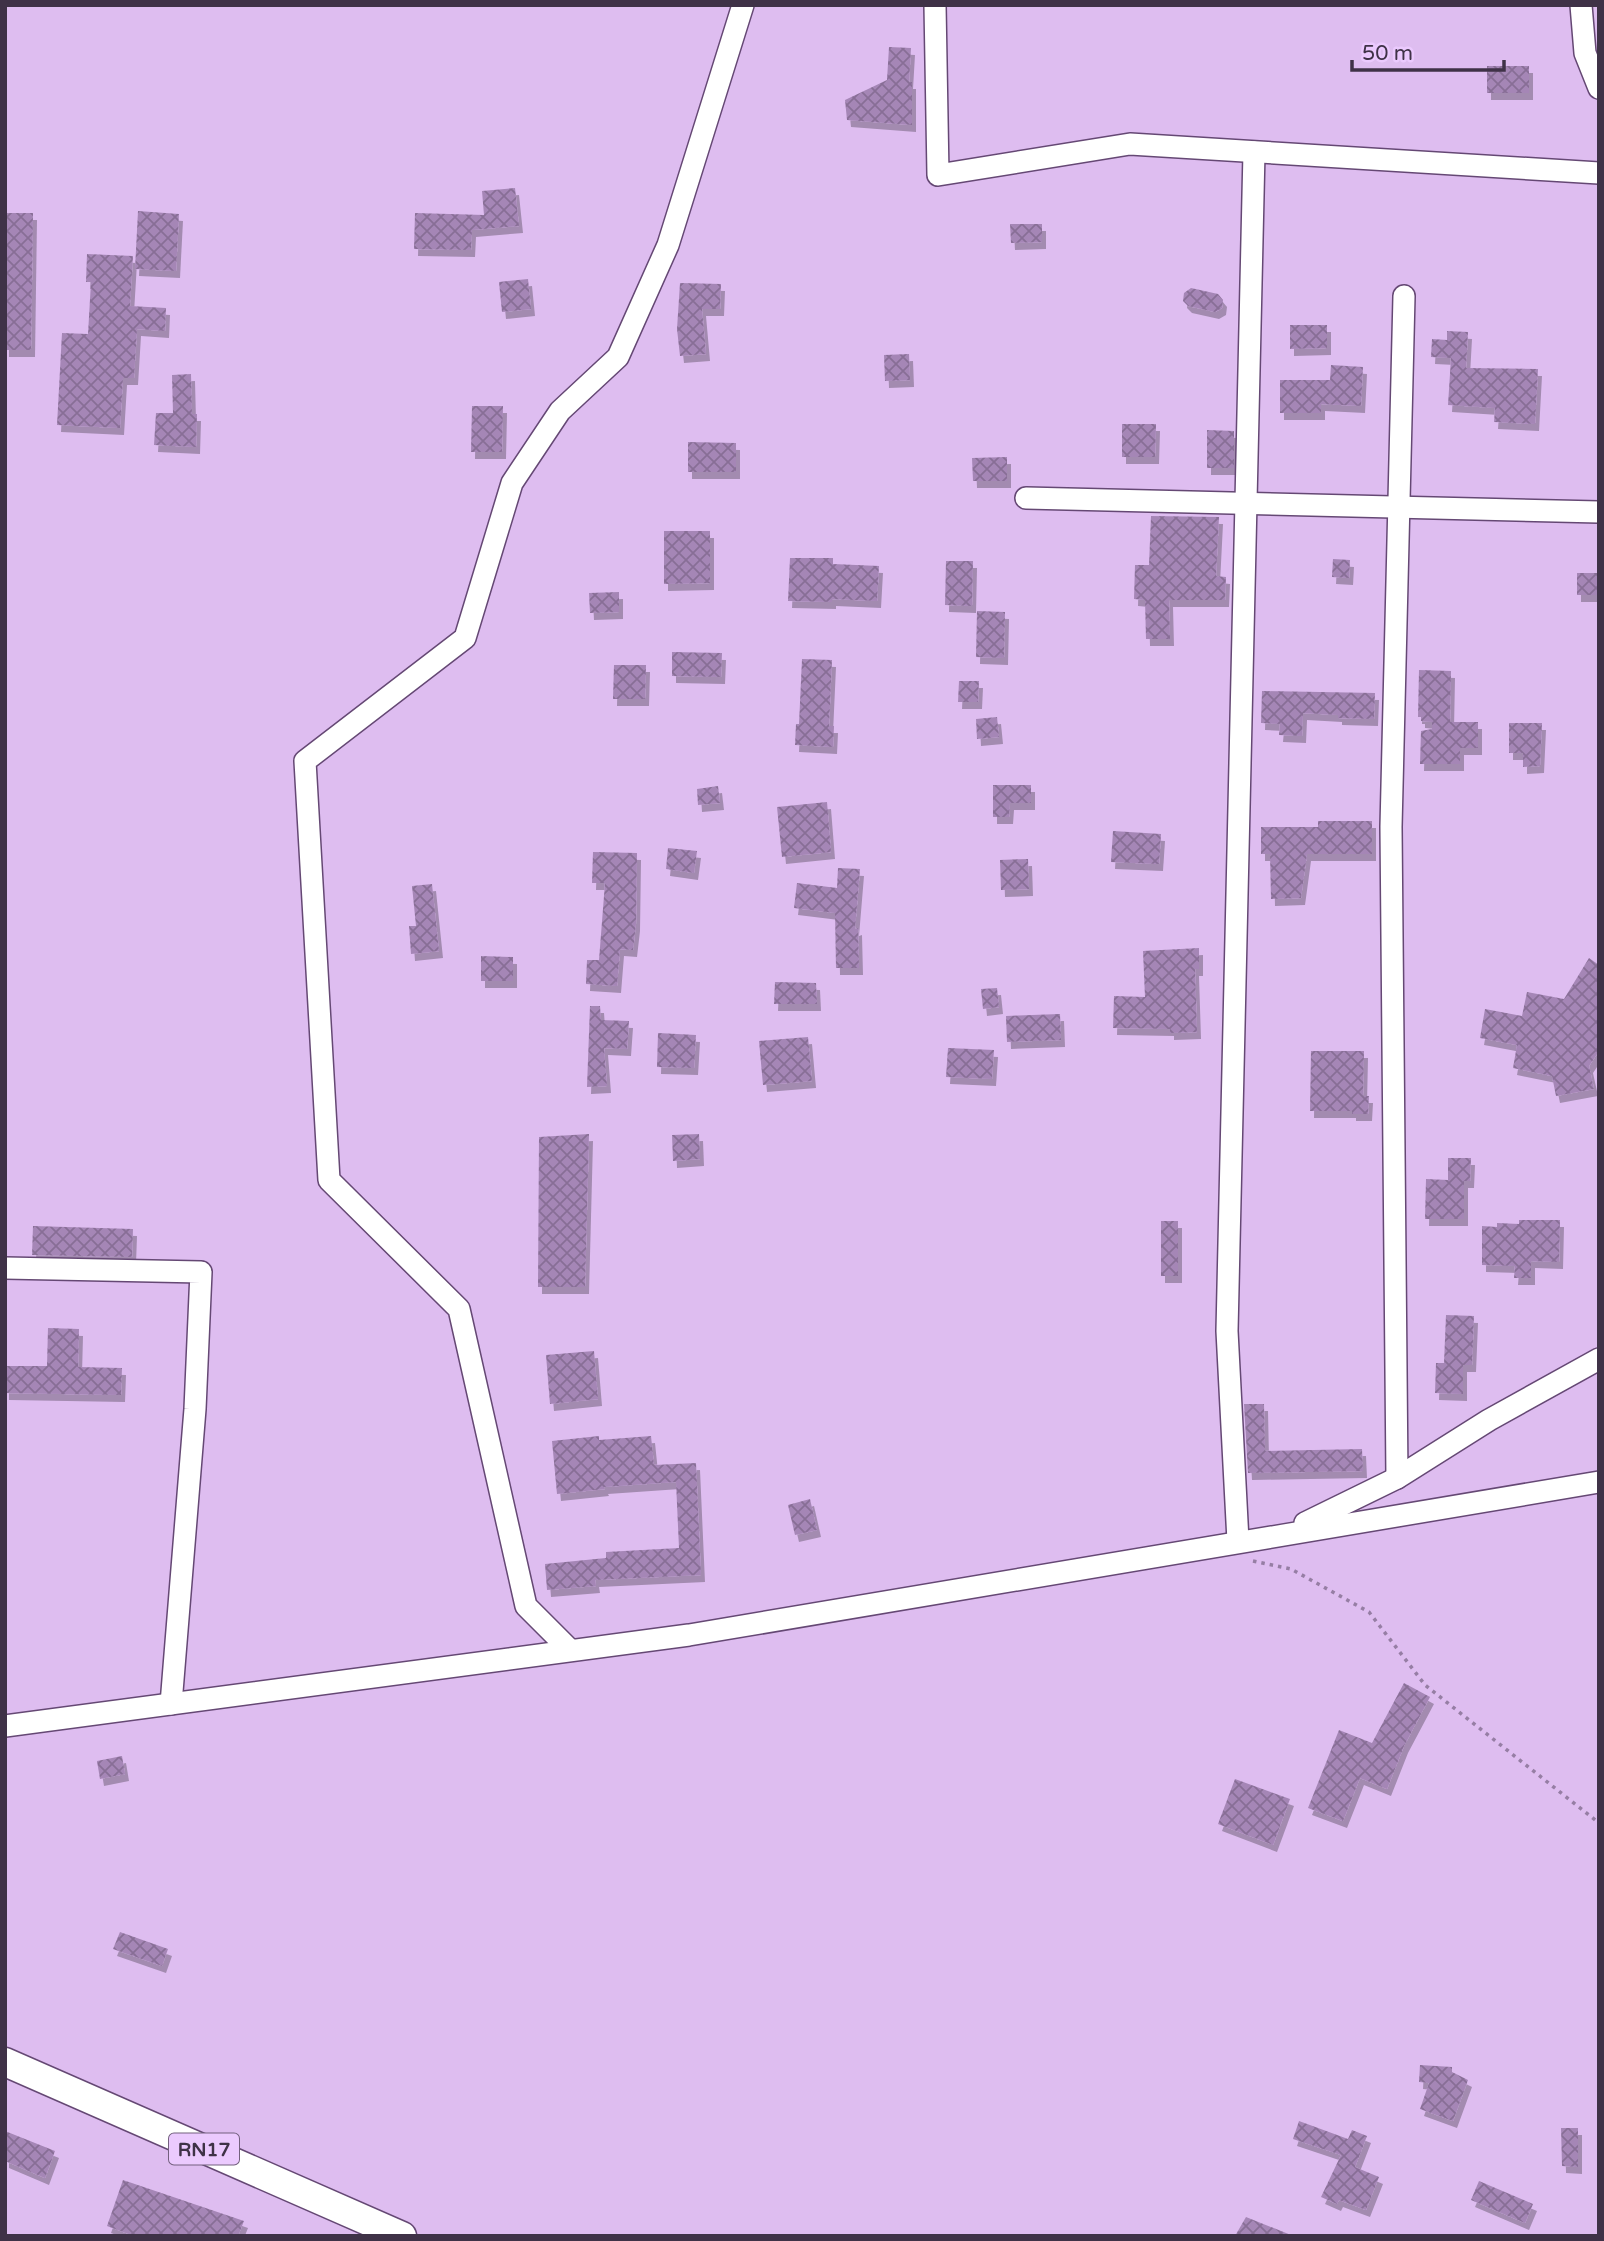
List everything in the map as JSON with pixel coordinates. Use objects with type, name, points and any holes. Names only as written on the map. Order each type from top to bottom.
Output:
[{"type":"main road","name":"RN17","points":[[5,2062],[402,2236]]},
{"type":"street","points":[[570,1650],[526,1606],[459,1309],[329,1180],[305,761],[465,638],[512,483],[560,411],[618,357],[663,257],[743,5]]},
{"type":"street","points":[[934,5],[938,175],[1130,144],[1599,173]]},
{"type":"street","points":[[1581,5],[1585,53],[1599,88]]},
{"type":"street","points":[[1240,1550],[1227,1331],[1254,152]]},
{"type":"street","points":[[1397,1478],[1391,827],[1404,296]]},
{"type":"street","points":[[1026,498],[1599,512]]},
{"type":"street","points":[[5,1268],[201,1272],[194,1409],[171,1704]]},
{"type":"street","points":[[5,1726],[689,1634],[1240,1550],[1284,1534],[1397,1478],[1489,1420],[1599,1359]]},
{"type":"street","points":[[1284,1534],[1599,1482]]},
{"type":"path","points":[[1240,1550],[1291,1569],[1369,1612],[1425,1685],[1599,1822]]},
{"type":"building","points":[[889,47],[911,48],[909,82],[912,82],[912,125],[847,120],[845,100],[887,80]]},
{"type":"building","points":[[1487,66],[1529,66],[1529,93],[1487,93]]},
{"type":"building","points":[[515,188],[519,226],[472,230],[471,250],[414,249],[415,213],[484,215],[482,191]]},
{"type":"building","points":[[138,211],[179,214],[176,271],[135,269]]},
{"type":"building","points":[[5,213],[33,213],[31,350],[5,350]]},
{"type":"building","points":[[1010,224],[1042,224],[1042,242],[1011,243]]},
{"type":"building","points":[[87,254],[133,256],[130,306],[166,308],[165,331],[137,329],[134,378],[123,378],[120,428],[57,425],[62,333],[88,334],[91,282],[86,282]]},
{"type":"building","points":[[528,279],[531,309],[502,312],[499,282]]},
{"type":"building","points":[[680,283],[721,284],[720,309],[702,309],[706,354],[680,356],[677,329]]},
{"type":"building","points":[[1191,288],[1218,294],[1223,300],[1222,308],[1215,312],[1188,306],[1183,301],[1184,293]]},
{"type":"building","points":[[1290,325],[1327,325],[1327,348],[1290,349]]},
{"type":"building","points":[[1447,331],[1468,332],[1466,368],[1538,369],[1535,424],[1494,422],[1495,408],[1448,405],[1451,358],[1431,357],[1432,339],[1447,340]]},
{"type":"building","points":[[909,354],[910,380],[885,381],[884,355]]},
{"type":"building","points":[[1331,365],[1363,367],[1361,406],[1321,404],[1321,413],[1280,413],[1280,380],[1330,380]]},
{"type":"building","points":[[191,374],[192,414],[197,414],[196,447],[154,445],[156,413],[173,413],[172,375]]},
{"type":"building","points":[[472,406],[503,406],[502,452],[471,452]]},
{"type":"building","points":[[1122,424],[1156,424],[1155,457],[1122,457]]},
{"type":"building","points":[[1207,430],[1234,431],[1234,468],[1207,468]]},
{"type":"building","points":[[688,442],[736,443],[736,472],[688,472]]},
{"type":"building","points":[[1007,457],[1007,481],[973,481],[972,458]]},
{"type":"building","points":[[1151,516],[1219,517],[1216,576],[1226,577],[1225,600],[1169,600],[1170,639],[1146,639],[1145,600],[1134,599],[1135,565],[1149,565]]},
{"type":"building","points":[[664,531],[710,531],[710,583],[664,584]]},
{"type":"building","points":[[790,558],[833,558],[833,564],[879,566],[877,601],[788,601]]},
{"type":"building","points":[[1333,559],[1350,560],[1349,578],[1332,577]]},
{"type":"building","points":[[946,561],[973,561],[972,606],[945,605]]},
{"type":"building","points":[[1577,573],[1599,573],[1599,595],[1577,595]]},
{"type":"building","points":[[619,592],[619,612],[590,613],[589,593]]},
{"type":"building","points":[[977,611],[1005,612],[1004,658],[976,657]]},
{"type":"building","points":[[672,652],[722,653],[721,677],[672,676]]},
{"type":"building","points":[[802,659],[832,660],[829,726],[834,726],[833,747],[795,745],[796,724],[799,724]]},
{"type":"building","points":[[614,665],[646,665],[645,699],[613,699]]},
{"type":"building","points":[[1419,670],[1451,671],[1450,722],[1478,722],[1478,748],[1460,748],[1460,764],[1420,764],[1421,731],[1432,729],[1432,722],[1421,721],[1421,717],[1418,717]]},
{"type":"building","points":[[959,681],[979,681],[978,702],[958,702]]},
{"type":"building","points":[[1262,691],[1375,693],[1374,719],[1303,713],[1302,736],[1279,735],[1280,724],[1261,723]]},
{"type":"building","points":[[997,717],[999,737],[977,739],[976,719]]},
{"type":"building","points":[[1509,723],[1542,723],[1540,766],[1523,767],[1523,753],[1509,753]]},
{"type":"building","points":[[993,785],[1031,785],[1031,803],[1010,803],[1009,817],[993,817]]},
{"type":"building","points":[[718,786],[720,803],[698,805],[697,789]]},
{"type":"building","points":[[827,802],[831,852],[782,857],[777,807]]},
{"type":"building","points":[[1318,821],[1372,821],[1372,854],[1307,854],[1301,898],[1271,899],[1270,854],[1261,854],[1261,827],[1318,827]]},
{"type":"building","points":[[1113,831],[1161,834],[1159,864],[1111,862]]},
{"type":"building","points":[[668,848],[697,851],[694,873],[666,869]]},
{"type":"building","points":[[593,852],[637,853],[633,950],[620,949],[617,986],[586,984],[587,960],[599,960],[605,883],[592,883]]},
{"type":"building","points":[[1028,859],[1029,889],[1001,890],[1000,860]]},
{"type":"building","points":[[838,868],[860,869],[855,929],[858,928],[859,968],[836,968],[835,913],[794,908],[797,883],[837,888]]},
{"type":"building","points":[[432,884],[439,951],[411,954],[409,926],[416,926],[412,886]]},
{"type":"building","points":[[1199,948],[1199,969],[1195,969],[1197,1032],[1170,1033],[1170,1029],[1113,1028],[1114,996],[1145,997],[1143,951]]},
{"type":"building","points":[[481,956],[513,957],[513,981],[481,981]]},
{"type":"building","points":[[1589,958],[1599,965],[1599,1051],[1589,1066],[1594,1089],[1556,1096],[1552,1076],[1513,1068],[1517,1045],[1480,1038],[1485,1009],[1522,1016],[1527,992],[1564,999]]},
{"type":"building","points":[[775,982],[816,983],[817,1004],[774,1004]]},
{"type":"building","points":[[997,988],[999,1007],[983,1009],[981,989]]},
{"type":"building","points":[[590,1006],[600,1006],[601,1020],[629,1021],[627,1049],[604,1048],[607,1086],[587,1087]]},
{"type":"building","points":[[1060,1014],[1061,1040],[1007,1042],[1006,1016]]},
{"type":"building","points":[[658,1033],[696,1035],[694,1068],[657,1067]]},
{"type":"building","points":[[808,1037],[812,1081],[763,1085],[759,1041]]},
{"type":"building","points":[[948,1048],[994,1050],[992,1079],[946,1077]]},
{"type":"building","points":[[1311,1051],[1364,1051],[1363,1096],[1369,1096],[1368,1114],[1352,1114],[1352,1111],[1310,1111]]},
{"type":"building","points":[[589,1134],[585,1287],[538,1287],[539,1137]]},
{"type":"building","points":[[699,1134],[700,1159],[673,1161],[672,1135]]},
{"type":"building","points":[[1448,1158],[1471,1158],[1470,1181],[1464,1181],[1464,1219],[1425,1219],[1426,1179],[1448,1180]]},
{"type":"building","points":[[1519,1220],[1560,1220],[1559,1262],[1531,1261],[1531,1278],[1514,1278],[1515,1266],[1482,1265],[1482,1226],[1497,1227],[1497,1223],[1519,1224]]},
{"type":"building","points":[[1161,1221],[1178,1221],[1178,1276],[1161,1276]]},
{"type":"building","points":[[33,1226],[133,1229],[132,1257],[32,1255]]},
{"type":"building","points":[[1446,1315],[1474,1316],[1472,1365],[1463,1365],[1463,1394],[1435,1393],[1436,1363],[1444,1363]]},
{"type":"building","points":[[48,1328],[79,1329],[78,1367],[122,1368],[121,1395],[5,1393],[5,1366],[47,1366]]},
{"type":"building","points":[[594,1351],[598,1399],[550,1404],[546,1355]]},
{"type":"building","points":[[1244,1404],[1264,1404],[1265,1451],[1362,1449],[1363,1471],[1248,1473]]},
{"type":"building","points":[[599,1436],[599,1440],[651,1436],[654,1465],[696,1463],[701,1575],[595,1580],[596,1586],[547,1590],[545,1564],[606,1558],[606,1552],[679,1548],[676,1482],[604,1487],[605,1489],[557,1494],[552,1441]]},
{"type":"building","points":[[810,1499],[817,1530],[795,1535],[788,1505]]},
{"type":"building","points":[[1404,1683],[1430,1697],[1404,1746],[1387,1789],[1360,1778],[1343,1821],[1308,1808],[1339,1730],[1372,1743]]},
{"type":"building","points":[[122,1756],[125,1774],[100,1779],[97,1761]]},
{"type":"building","points":[[1235,1779],[1290,1799],[1273,1845],[1218,1824]]},
{"type":"building","points":[[120,1932],[168,1949],[162,1966],[113,1949]]},
{"type":"building","points":[[1420,2065],[1452,2067],[1452,2072],[1468,2080],[1453,2121],[1420,2109],[1429,2083],[1419,2082]]},
{"type":"building","points":[[1299,2121],[1348,2139],[1352,2130],[1367,2136],[1355,2167],[1379,2177],[1366,2210],[1339,2200],[1337,2204],[1321,2197],[1341,2155],[1293,2139]]},
{"type":"building","points":[[1561,2128],[1578,2128],[1578,2167],[1562,2166]]},
{"type":"building","points":[[5,2131],[55,2151],[45,2178],[5,2161]]},
{"type":"building","points":[[123,2180],[244,2221],[238,2236],[134,2236],[107,2226]]},
{"type":"building","points":[[1479,2181],[1533,2204],[1525,2223],[1471,2200]]},
{"type":"building","points":[[1246,2217],[1291,2235],[1291,2236],[1235,2236]]}]
